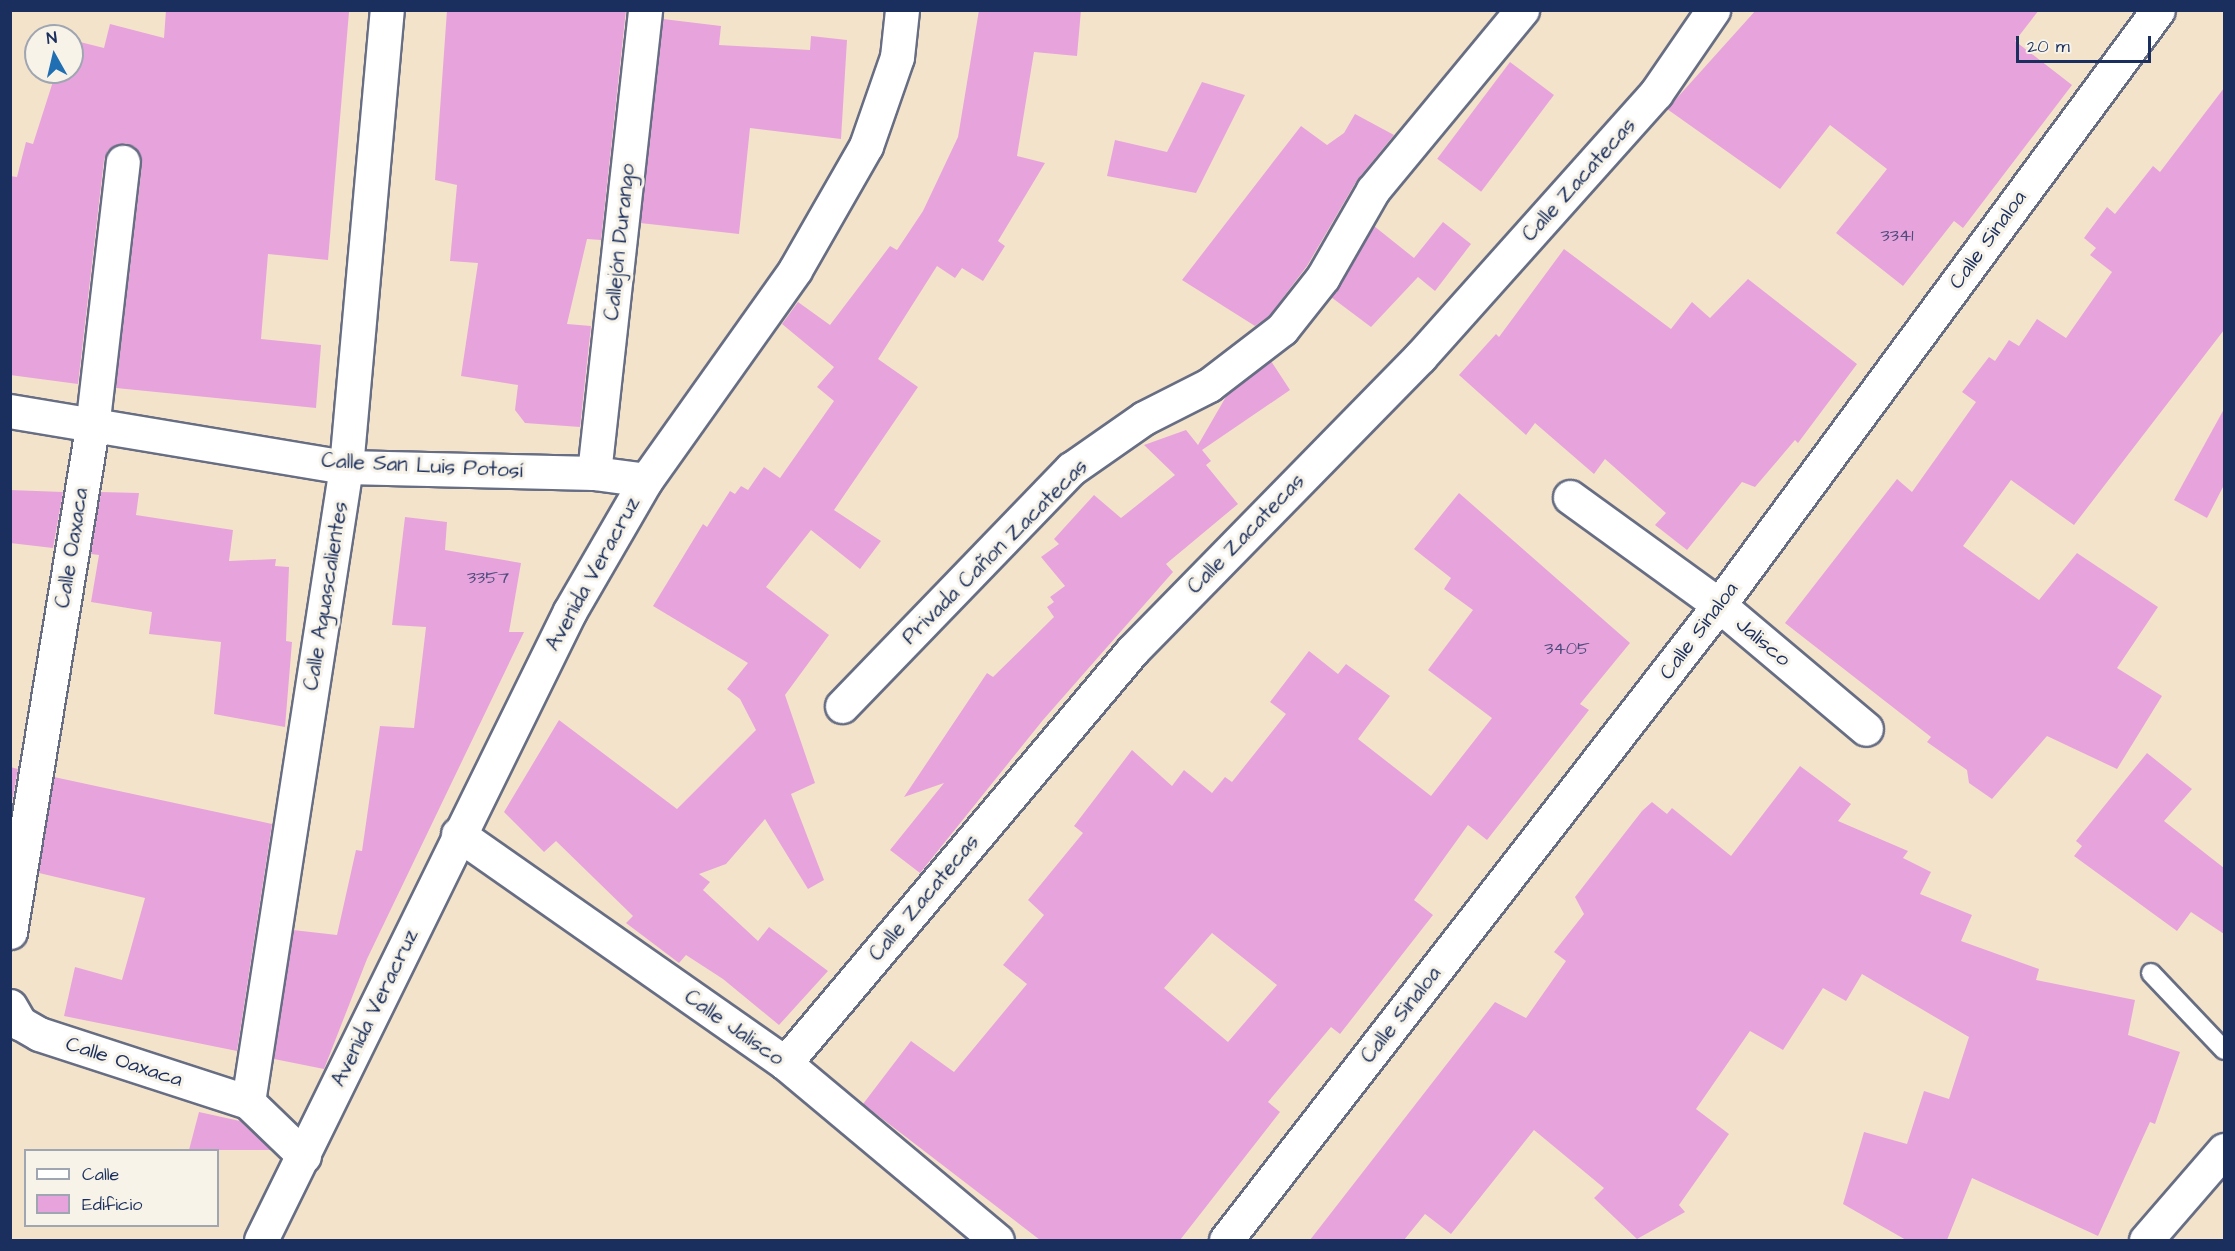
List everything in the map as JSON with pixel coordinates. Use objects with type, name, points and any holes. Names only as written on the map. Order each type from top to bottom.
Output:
[{"type":"street","name":"Calle Aguascalientes","points":[[248,1102],[346,466],[387,10]]},
{"type":"street","name":"Callejón Durango","points":[[594,473],[645,10]]},
{"type":"street","name":"Avenida Veracruz","points":[[261,1240],[304,1156],[458,834],[570,611],[646,480],[795,270],[866,146],[897,57],[902,10]]},
{"type":"street","name":"Privada Cañon Zacatecas","points":[[842,706],[1071,470],[1144,418],[1245,361],[1282,329],[1323,277],[1373,190],[1522,10]]},
{"type":"street","name":"Calle Zacatecas","points":[[785,1063],[1132,651],[1420,357],[1648,102],[1713,10]]},
{"type":"street","name":"Calle Sinaloa","points":[[1226,1240],[1719,604],[2158,10]]},
{"type":"street","name":"Calle Oaxaca","points":[[10,932],[92,428],[123,162]]},
{"type":"street","name":"Calle San Luis Potosí","points":[[10,411],[92,428],[346,466],[594,473],[646,480]]},
{"type":"street","name":"Jalisco","points":[[1570,497],[1719,604],[1866,729]]},
{"type":"street","name":"Calle Jalisco","points":[[458,834],[785,1063],[997,1240]]},
{"type":"street","name":"Calle Oaxaca","points":[[10,1006],[20,1023],[39,1034],[248,1102]]},
{"type":"street","points":[[248,1102],[304,1156]]},
{"type":"street","points":[[2146,1240],[2224,1150]]},
{"type":"lane","points":[[2151,973],[2224,1050]]},
{"type":"building","points":[[166,10],[349,12],[328,260],[268,254],[261,339],[321,345],[316,408],[116,388],[142,164],[135,147],[125,143],[108,150],[104,160],[78,384],[10,375],[10,176],[17,177],[26,142],[33,144],[52,84],[84,84],[84,43],[104,48],[110,24],[164,38]]},
{"type":"building","points":[[447,10],[626,10],[601,240],[587,239],[567,324],[591,326],[580,427],[525,423],[515,410],[518,385],[461,376],[478,263],[450,261],[457,185],[435,180]]},
{"type":"building","points":[[979,10],[1081,10],[1077,56],[1034,52],[1017,156],[1045,163],[998,241],[1005,246],[983,281],[962,268],[955,278],[937,266],[878,359],[918,387],[834,510],[881,541],[860,569],[811,530],[766,587],[829,635],[785,695],[815,783],[791,794],[824,880],[808,889],[765,819],[726,864],[699,874],[710,882],[703,890],[758,941],[769,927],[828,971],[779,1025],[723,979],[686,955],[679,963],[626,923],[633,916],[556,841],[544,852],[504,812],[559,720],[677,809],[756,730],[740,699],[727,689],[748,663],[653,606],[703,524],[707,527],[730,491],[735,494],[741,486],[748,490],[764,467],[780,478],[834,401],[817,387],[834,367],[782,324],[798,302],[830,325],[890,246],[897,250],[923,211],[958,137]]},
{"type":"building","points":[[1756,10],[2039,10],[2015,41],[2072,85],[1963,228],[1954,221],[1903,286],[1836,233],[1887,169],[1830,125],[1780,189],[1667,109]]},
{"type":"building","points":[[663,19],[721,26],[719,45],[810,50],[811,36],[847,40],[841,139],[750,128],[739,234],[640,223]]},
{"type":"building","points":[[1510,62],[1554,95],[1481,192],[1437,159]]},
{"type":"building","points":[[1202,82],[1245,95],[1196,193],[1107,176],[1115,140],[1167,152]]},
{"type":"building","points":[[2224,88],[2224,330],[2074,525],[2011,480],[1963,546],[2039,600],[2077,553],[2158,607],[2117,668],[2162,696],[2117,769],[2047,736],[1992,799],[1969,783],[1967,770],[1927,742],[1931,737],[1785,623],[1897,479],[1912,492],[1976,402],[1962,392],[1989,357],[1995,361],[2009,340],[2019,346],[2037,319],[2066,338],[2112,272],[2090,255],[2096,248],[2084,238],[2107,207],[2115,214],[2153,166],[2160,172]]},
{"type":"building","points":[[1355,114],[1394,135],[1357,180],[1307,266],[1269,316],[1255,326],[1182,280],[1301,126],[1327,145],[1344,133]]},
{"type":"building","points":[[1443,222],[1471,244],[1435,291],[1418,277],[1371,327],[1331,297],[1374,226],[1414,258]]},
{"type":"building","points":[[1564,249],[1671,329],[1692,302],[1710,318],[1748,279],[1857,364],[1798,443],[1795,440],[1755,487],[1742,482],[1687,550],[1655,525],[1666,513],[1605,459],[1594,474],[1535,423],[1526,435],[1459,375],[1496,334],[1499,337]]},
{"type":"building","points":[[1271,361],[1290,390],[1202,450],[1211,461],[1206,465],[1238,504],[1166,564],[1173,572],[1043,720],[920,873],[890,850],[944,783],[904,797],[987,673],[993,677],[1054,617],[1047,607],[1054,602],[1050,597],[1065,586],[1041,557],[1059,544],[1054,539],[1094,495],[1121,518],[1175,475],[1144,445],[1186,430],[1198,445],[1227,395]]},
{"type":"building","points":[[2224,409],[2224,485],[2207,518],[2174,500]]},
{"type":"building","points":[[10,490],[63,492],[53,548],[10,543]]},
{"type":"building","points":[[101,492],[139,493],[136,515],[233,530],[229,561],[276,559],[275,566],[289,567],[286,641],[292,642],[285,727],[214,714],[221,642],[149,634],[152,612],[91,602],[99,555],[91,554]]},
{"type":"building","points":[[1459,493],[1630,643],[1580,704],[1589,710],[1487,840],[1468,825],[1414,900],[1433,915],[1340,1034],[1331,1027],[1268,1102],[1280,1112],[1180,1240],[1040,1240],[863,1104],[911,1041],[954,1072],[1027,984],[1003,965],[1044,915],[1028,900],[1083,833],[1074,826],[1132,750],[1172,786],[1184,770],[1212,793],[1225,777],[1232,782],[1286,714],[1270,702],[1309,651],[1338,674],[1346,664],[1390,696],[1358,739],[1431,796],[1492,718],[1428,670],[1473,610],[1444,589],[1451,578],[1414,549]],"holes":[[[1212,933],[1277,985],[1228,1042],[1164,988]]]},
{"type":"building","points":[[405,517],[447,522],[445,550],[521,563],[509,632],[524,632],[367,959],[324,1069],[274,1059],[293,930],[337,935],[356,850],[362,851],[380,726],[414,728],[426,627],[392,625]]},
{"type":"building","points":[[2147,753],[2192,789],[2164,821],[2224,868],[2224,934],[2191,912],[2177,931],[2074,856],[2082,846],[2076,841]]},
{"type":"building","points":[[1800,766],[1851,804],[1838,821],[1908,851],[1903,858],[1931,872],[1920,894],[1972,915],[1961,941],[2039,969],[2036,980],[2135,1000],[2128,1035],[2180,1052],[2155,1124],[2150,1122],[2098,1236],[1972,1178],[1947,1240],[1906,1240],[1843,1204],[1864,1132],[1907,1144],[1924,1091],[1949,1099],[1969,1037],[1862,974],[1846,1001],[1823,988],[1783,1050],[1750,1031],[1696,1109],[1729,1134],[1679,1205],[1685,1212],[1637,1239],[1594,1198],[1604,1188],[1534,1130],[1451,1234],[1425,1214],[1404,1240],[1310,1240],[1495,1002],[1526,1018],[1566,961],[1554,952],[1584,914],[1575,897],[1642,811],[1652,802],[1667,814],[1672,808],[1731,856]]},
{"type":"building","points":[[10,767],[18,769],[10,812]]},
{"type":"building","points":[[54,777],[272,824],[237,1051],[64,1016],[75,967],[122,980],[145,898],[39,873]]},
{"type":"building","points":[[199,1112],[240,1121],[271,1150],[219,1150],[189,1149]]}]
